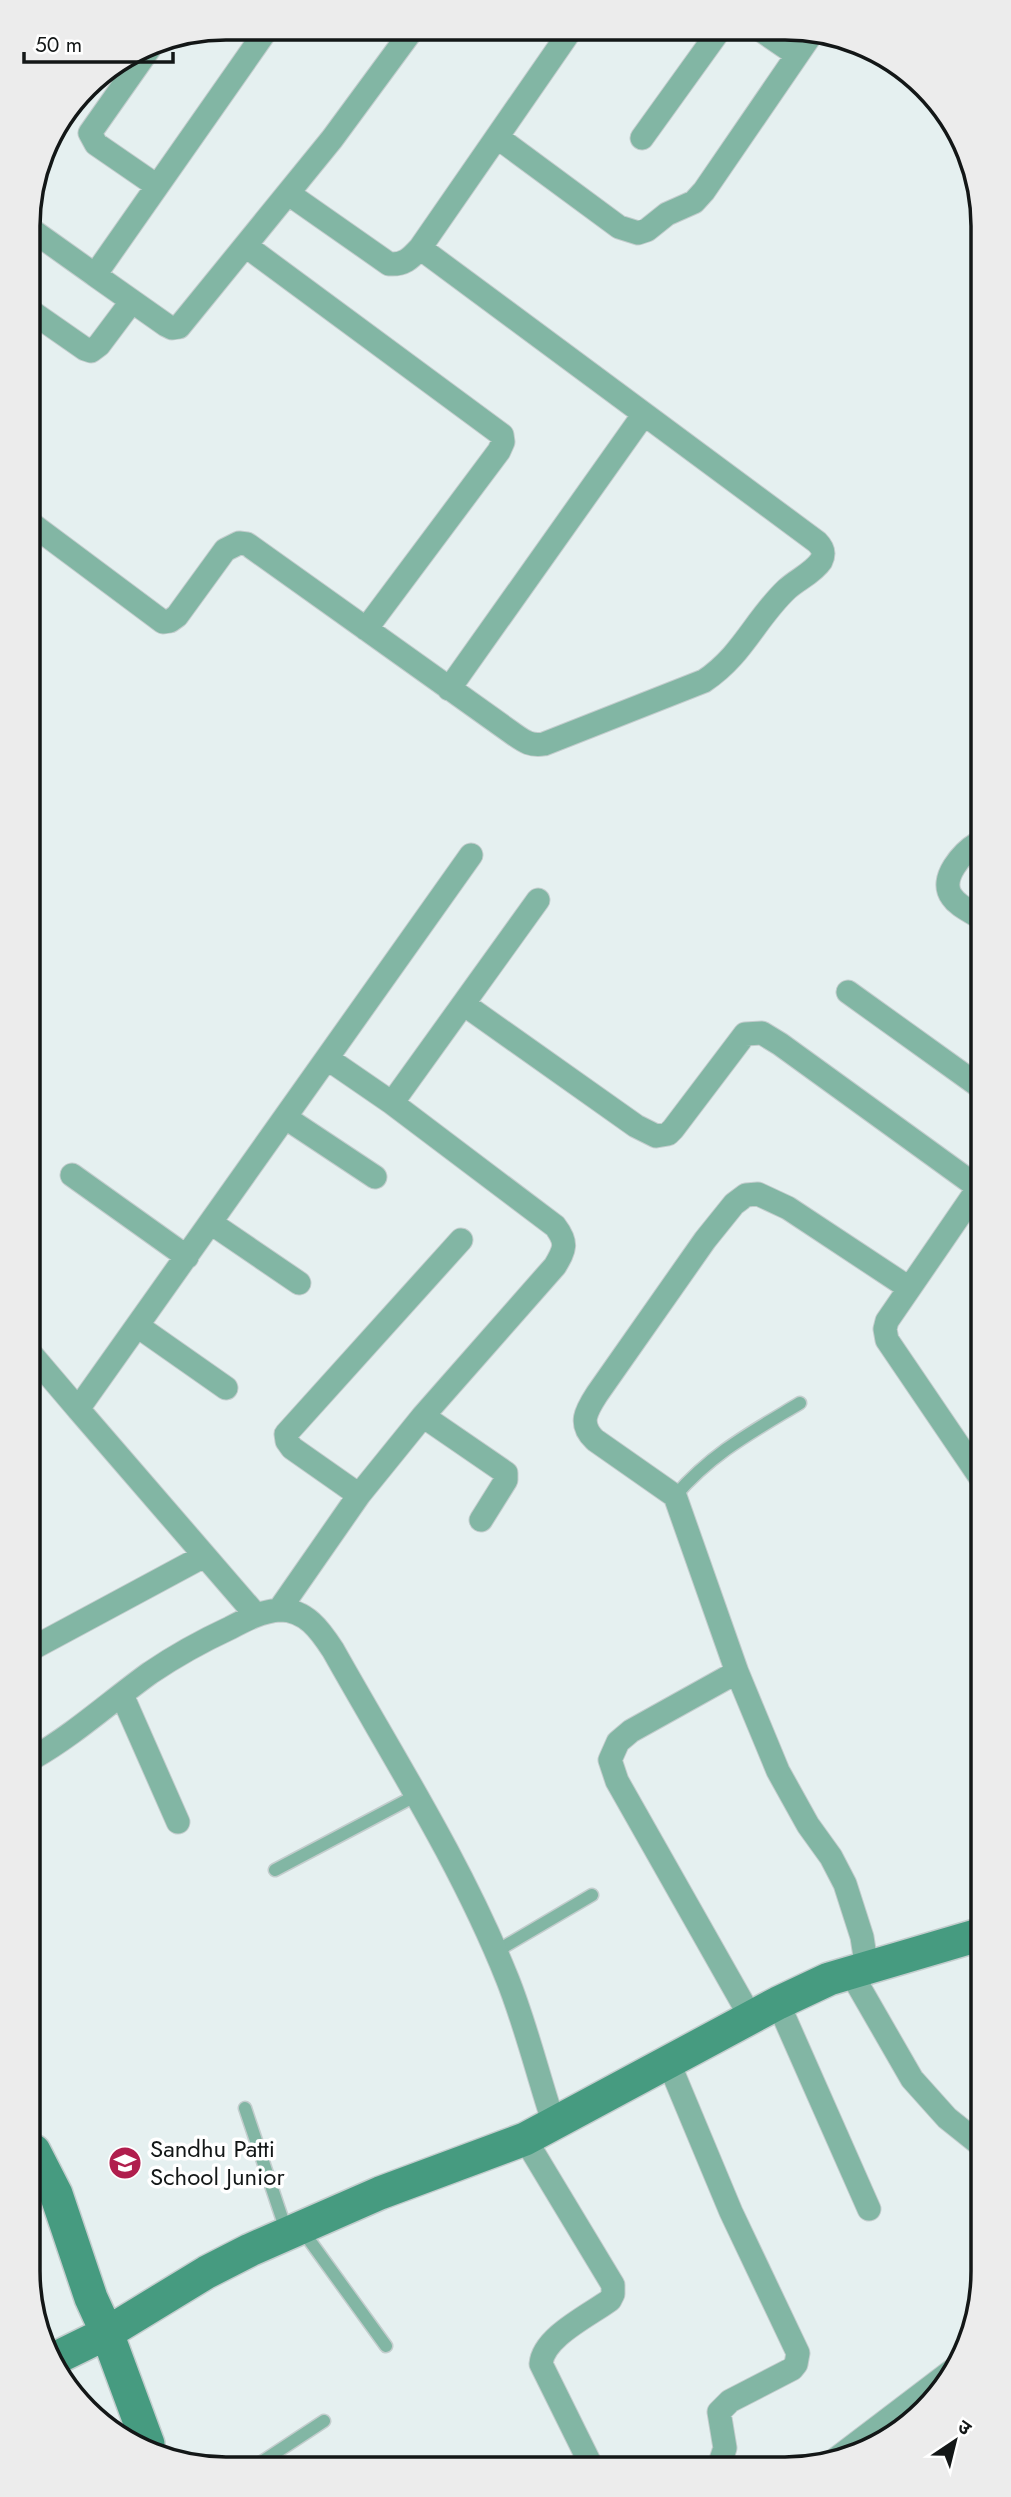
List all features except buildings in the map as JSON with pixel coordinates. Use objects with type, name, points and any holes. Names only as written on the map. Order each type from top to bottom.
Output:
[{"type":"street","points":[[95,275],[260,40]]},
{"type":"street","points":[[41,237],[166,325],[179,327],[289,194],[405,40]]},
{"type":"street","points":[[289,194],[389,264],[410,260],[564,40]]},
{"type":"street","points":[[642,138],[713,40]]},
{"type":"street","points":[[775,40],[797,55]]},
{"type":"street","points":[[496,138],[618,227],[638,233],[647,230],[667,214],[694,202],[704,191],[806,42]]},
{"type":"street","points":[[141,61],[90,134],[96,144],[158,186]]},
{"type":"street","points":[[247,246],[502,435],[503,442],[499,451],[366,629]]},
{"type":"street","points":[[41,531],[163,622],[177,616],[225,550],[239,543],[247,544],[527,743],[544,744],[676,693],[704,681],[722,669],[786,590],[820,562],[824,554],[822,548],[420,248]]},
{"type":"street","points":[[41,318],[91,351],[99,345],[132,301]]},
{"type":"street","points":[[449,689],[644,414]]},
{"type":"street","points":[[971,850],[954,867],[947,879],[948,891],[953,899],[971,912]]},
{"type":"street","points":[[78,1409],[471,855]]},
{"type":"street","points":[[392,1103],[538,900]]},
{"type":"street","points":[[848,992],[971,1080]]},
{"type":"street","points":[[465,1005],[636,1126],[656,1136],[668,1134],[673,1129],[745,1034],[762,1033],[971,1182]]},
{"type":"street","points":[[279,1610],[359,1495],[423,1416],[555,1266],[564,1246],[563,1236],[555,1226],[392,1103],[328,1059]]},
{"type":"street","points":[[286,1118],[375,1177]]},
{"type":"street","points":[[72,1175],[187,1257]]},
{"type":"street","points":[[909,1288],[788,1208],[758,1194],[746,1195],[705,1240],[585,1413],[584,1420],[589,1434],[675,1496],[737,1672],[778,1771],[845,1884],[862,1937],[859,1971],[912,2079],[947,2118],[970,2136]]},
{"type":"street","points":[[970,1463],[887,1340],[885,1329],[887,1321],[971,1200]]},
{"type":"street","points":[[211,1223],[299,1283]]},
{"type":"street","points":[[359,1495],[292,1448],[286,1434],[461,1240]]},
{"type":"street","points":[[139,1326],[226,1388]]},
{"type":"street","points":[[40,1365],[256,1615]]},
{"type":"street","points":[[423,1416],[506,1473],[506,1480],[481,1520]]},
{"type":"street","points":[[40,1644],[204,1556]]},
{"type":"street","points":[[40,1754],[153,1671],[207,1639],[256,1615],[279,1610],[294,1612],[310,1620],[321,1631],[455,1865],[495,1952],[507,1979],[540,2131],[613,2285],[610,2300],[556,2337],[545,2349],[542,2357],[541,2364],[587,2457]]},
{"type":"street","points":[[737,1672],[631,1731],[618,1742],[610,1760],[617,1781],[764,2009],[869,2209]]},
{"type":"street","points":[[122,1695],[178,1822]]},
{"type":"street","points":[[61,2356],[107,2333],[207,2272],[294,2230],[540,2131],[764,2009],[829,1979],[970,1938]]},
{"type":"street","points":[[667,2061],[732,2212],[798,2353],[792,2369],[730,2401],[719,2412],[724,2448],[722,2457]]},
{"type":"street","points":[[40,2163],[56,2194],[91,2298],[107,2333],[146,2439]]},
{"type":"street","points":[[860,2441],[928,2389]]},
{"type":"lane","points":[[675,1496],[704,1465],[723,1450],[800,1403]]},
{"type":"lane","points":[[275,1870],[415,1796]]},
{"type":"lane","points":[[495,1952],[592,1895]]},
{"type":"lane","points":[[245,2108],[294,2230],[386,2346]]},
{"type":"lane","points":[[269,2457],[324,2421]]},
{"type":"place","name":"Sandhu Patti School Junior","points":[[125,2163]]}]
